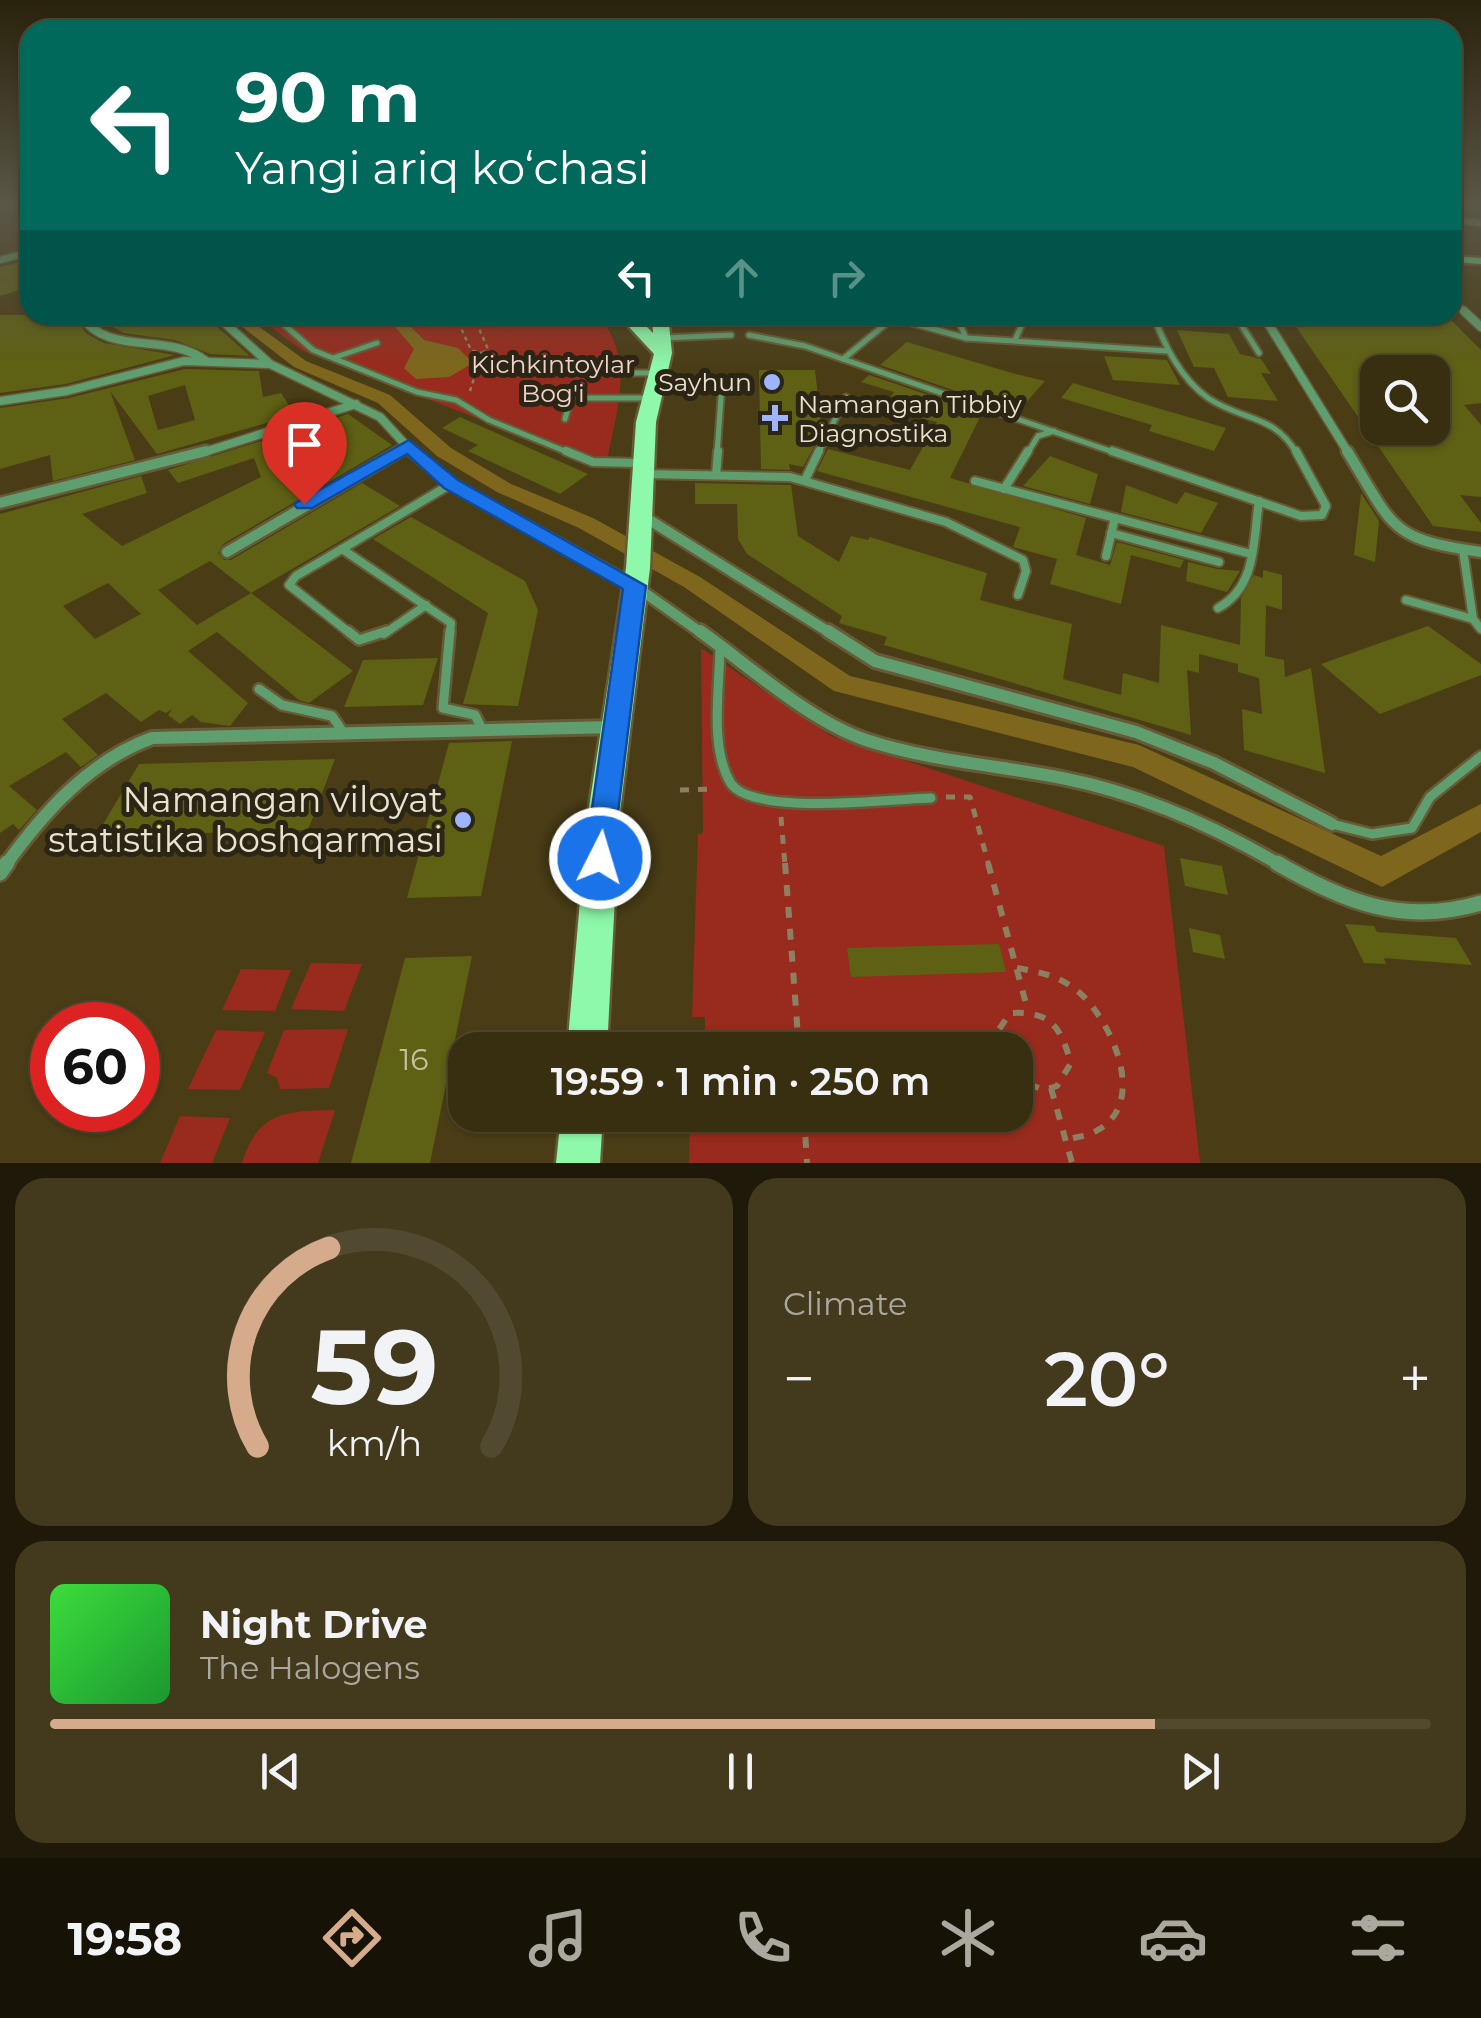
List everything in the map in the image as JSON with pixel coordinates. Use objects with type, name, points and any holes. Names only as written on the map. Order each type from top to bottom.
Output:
[{"type":"main road","points":[[635,325],[662,355]]},
{"type":"main road","points":[[587,1032],[604,820],[636,577],[652,398],[662,355],[661,325]]},
{"type":"main road","points":[[578,1163],[581,1132]]},
{"type":"street","points":[[1462,309],[1481,326]]},
{"type":"street","points":[[84,325],[97,338],[182,346],[207,362]]},
{"type":"street","points":[[227,325],[270,364],[380,417],[451,484],[636,577],[819,715],[864,739],[962,764],[1062,778],[1137,798],[1243,843],[1316,886],[1365,907],[1447,913],[1481,903]]},
{"type":"street","points":[[1270,325],[1393,525],[1423,544],[1481,552]]},
{"type":"street","points":[[0,401],[67,391],[170,364],[270,364]]},
{"type":"street","points":[[0,502],[190,456],[357,403]]},
{"type":"street","points":[[227,552],[409,446]]},
{"type":"street","points":[[642,523],[875,661],[1136,732],[1214,763],[1332,824]]},
{"type":"street","points":[[0,873],[87,774],[130,744],[152,738],[616,727]]},
{"type":"lane","points":[[285,325],[312,350],[416,392],[465,403],[488,420],[593,462],[805,480],[946,522],[1016,556],[1026,565],[1018,595]]},
{"type":"lane","points":[[844,358],[882,325]]},
{"type":"lane","points":[[923,325],[966,338],[1167,351]]},
{"type":"lane","points":[[960,325],[966,338]]},
{"type":"lane","points":[[1015,340],[1022,325]]},
{"type":"lane","points":[[750,335],[779,339],[844,358],[1311,518],[1322,515],[1326,506],[1286,433],[1211,400],[1195,387],[1167,351],[1157,325]]},
{"type":"lane","points":[[1241,325],[1259,354]]},
{"type":"lane","points":[[574,373],[662,355],[731,334]]},
{"type":"lane","points":[[333,358],[377,343]]},
{"type":"lane","points":[[716,475],[722,382]]},
{"type":"lane","points":[[805,480],[846,397]]},
{"type":"lane","points":[[532,398],[652,398]]},
{"type":"lane","points":[[565,418],[571,398]]},
{"type":"lane","points":[[1004,489],[1038,436],[1058,430]]},
{"type":"lane","points":[[975,482],[1251,554]]},
{"type":"lane","points":[[426,606],[379,638],[359,640],[290,585],[296,576],[451,484]]},
{"type":"lane","points":[[1218,608],[1244,591],[1258,500]]},
{"type":"lane","points":[[1106,556],[1114,518]]},
{"type":"lane","points":[[1111,533],[1219,562]]},
{"type":"lane","points":[[342,549],[454,628],[444,708],[470,712],[482,729]]},
{"type":"lane","points":[[1462,550],[1473,619],[1481,629]]},
{"type":"lane","points":[[1406,600],[1473,619]]},
{"type":"lane","points":[[720,644],[723,764],[735,788],[752,800],[780,802],[931,798]]},
{"type":"lane","points":[[260,689],[282,705],[332,716],[343,732]]},
{"type":"lane","points":[[1332,824],[1366,834],[1392,835],[1412,828],[1430,797],[1481,756]]},
{"type":"path","points":[[460,325],[471,350],[482,353]]},
{"type":"path","points":[[465,403],[482,353],[488,349],[477,325]]},
{"type":"path","points":[[680,790],[735,788]]},
{"type":"path","points":[[931,798],[970,797],[1028,1011]]},
{"type":"path","points":[[780,802],[798,1032]]},
{"type":"path","points":[[1017,968],[1050,973],[1071,984],[1090,1001],[1117,1045],[1121,1094],[1112,1115],[1098,1131],[1066,1140]]},
{"type":"path","points":[[999,1032],[1000,1022],[1010,1013],[1028,1011],[1050,1020],[1069,1047],[1066,1076],[1051,1088],[1033,1087]]},
{"type":"path","points":[[1051,1088],[1072,1163]]},
{"type":"path","points":[[805,1132],[807,1163]]},
{"type":"green space","name":"Kichkintoylar Bog'i","points":[[268,325],[605,325],[620,370],[618,407],[606,468],[303,351]]},
{"type":"green space","points":[[701,648],[831,736],[1164,846],[1200,1163],[689,1163],[690,1132],[1033,1132],[1033,1032],[705,1032],[705,1017],[692,1017],[698,834],[703,833]]},
{"type":"green space","points":[[311,963],[362,964],[344,1011],[291,1009]]},
{"type":"green space","points":[[241,969],[291,970],[275,1011],[222,1010]]},
{"type":"green space","points":[[348,1029],[329,1088],[280,1089],[277,1078],[267,1073],[284,1030]]},
{"type":"green space","points":[[216,1030],[265,1032],[240,1090],[188,1089]]},
{"type":"green space","points":[[335,1110],[318,1163],[242,1163],[256,1133],[276,1117]]},
{"type":"green space","points":[[180,1116],[230,1118],[212,1163],[160,1163]]},
{"type":"shaded area","points":[[394,325],[409,325],[424,340],[458,348],[473,363],[449,377],[416,379],[404,368],[414,349]]},
{"type":"building","points":[[20,262],[20,290],[0,296],[0,267]]},
{"type":"building","points":[[0,315],[20,315],[20,325],[80,325],[87,334],[104,343],[175,355],[66,384],[0,393]]},
{"type":"building","points":[[109,325],[215,325],[250,356],[210,354],[175,340],[124,333]]},
{"type":"building","points":[[1295,325],[1456,325],[1481,350],[1481,403],[1464,405],[1481,425],[1481,497],[1460,495],[1481,523],[1481,532],[1433,526],[1377,445],[1450,445],[1450,355],[1360,355],[1360,420]]},
{"type":"building","points":[[1177,330],[1229,334],[1240,354],[1261,359],[1271,374],[1261,373],[1278,401],[1228,397],[1214,368],[1194,367]]},
{"type":"building","points":[[907,342],[1045,381],[1023,406],[991,396],[988,402],[880,365]]},
{"type":"building","points":[[1104,356],[1167,360],[1180,385],[1113,380]]},
{"type":"building","points":[[185,369],[259,371],[263,397],[281,393],[295,415],[157,454],[110,391],[135,460],[53,481],[50,455],[0,469],[0,408],[69,398]],"holes":[[[185,385],[195,420],[158,430],[148,396]]]},
{"type":"building","points":[[759,370],[815,370],[822,432],[803,467],[789,464],[790,470],[761,469]]},
{"type":"building","points":[[869,375],[982,413],[950,478],[1086,518],[1076,555],[1110,565],[1117,542],[1184,560],[1180,568],[1131,555],[1121,604],[1050,584],[1057,559],[1013,547],[1020,527],[817,471],[828,449],[910,470],[937,422],[884,409],[894,392],[861,382]]},
{"type":"building","points":[[1073,383],[1226,428],[1214,451],[1149,431],[1152,425],[1061,398]]},
{"type":"building","points":[[348,414],[392,445],[223,544],[218,553],[224,560],[231,560],[362,483],[400,506],[251,593],[353,671],[309,703],[299,700],[217,632],[188,651],[248,703],[230,726],[201,722],[192,715],[180,724],[168,715],[172,709],[166,713],[159,710],[141,722],[106,693],[62,719],[98,755],[81,767],[66,752],[9,786],[37,810],[19,830],[13,824],[0,833],[0,514],[141,476],[147,493],[82,514],[122,546],[261,477],[254,458],[178,483],[168,470]],"holes":[[[210,561],[251,593],[197,625],[158,590]],[[108,583],[141,614],[95,639],[63,606]]]},
{"type":"building","points":[[460,417],[588,474],[560,494],[468,451],[478,445],[442,428]]},
{"type":"building","points":[[1050,456],[1098,474],[1090,504],[1023,486]]},
{"type":"building","points":[[695,483],[791,485],[798,536],[839,562],[851,536],[868,540],[870,537],[987,573],[980,600],[1072,624],[1063,679],[1121,695],[1123,673],[1159,683],[1161,625],[1240,645],[1241,598],[1254,575],[1263,578],[1263,570],[1282,575],[1282,610],[1266,605],[1265,656],[1284,660],[1285,677],[1311,668],[1325,773],[1244,750],[1242,709],[1262,714],[1259,678],[1238,672],[1238,664],[1199,654],[1199,673],[1187,670],[1191,735],[884,645],[887,637],[839,623],[842,616],[747,554],[738,539],[737,504],[695,504]]},
{"type":"building","points":[[1126,485],[1177,504],[1185,492],[1218,503],[1201,533],[1121,512]]},
{"type":"building","points":[[1361,493],[1379,521],[1375,562],[1354,555]]},
{"type":"building","points":[[411,517],[525,581],[538,610],[518,706],[463,704],[488,613],[373,539]]},
{"type":"building","points":[[1188,562],[1240,571],[1227,592],[1186,581]]},
{"type":"building","points":[[1428,626],[1481,664],[1481,675],[1380,714],[1321,664]]},
{"type":"building","points":[[438,658],[423,705],[344,707],[363,660]]},
{"type":"building","name":"Namangan viloyat statistika boshqarmasi","points":[[512,741],[481,896],[407,898],[449,743]]},
{"type":"building","points":[[335,759],[308,830],[96,836],[139,764]]},
{"type":"building","points":[[1180,858],[1222,866],[1228,895],[1185,886]]},
{"type":"building","points":[[1345,924],[1374,926],[1377,932],[1456,938],[1472,965],[1384,958],[1386,964],[1364,963]]},
{"type":"building","points":[[1189,928],[1220,935],[1225,959],[1193,952]]},
{"type":"building","points":[[999,944],[1006,972],[851,977],[847,948]]},
{"type":"building","points":[[472,956],[457,1032],[448,1032],[448,1074],[430,1163],[351,1163],[405,958]]},
{"type":"waterway","points":[[247,325],[300,364],[384,399],[444,452],[504,488],[586,523],[692,582],[843,684],[1139,757],[1382,872],[1481,817]]},
{"type":"place","name":"Sayhun","points":[[772,382]]},
{"type":"place","name":"Namangan Tibbiy Diagnostika","points":[[775,418]]},
{"type":"place","name":"Namangan viloyat statistika boshqarmasi","points":[[463,820]]},
{"type":"route","points":[[304,504],[409,446],[425,465],[451,484],[635,586],[600,858]]}]
